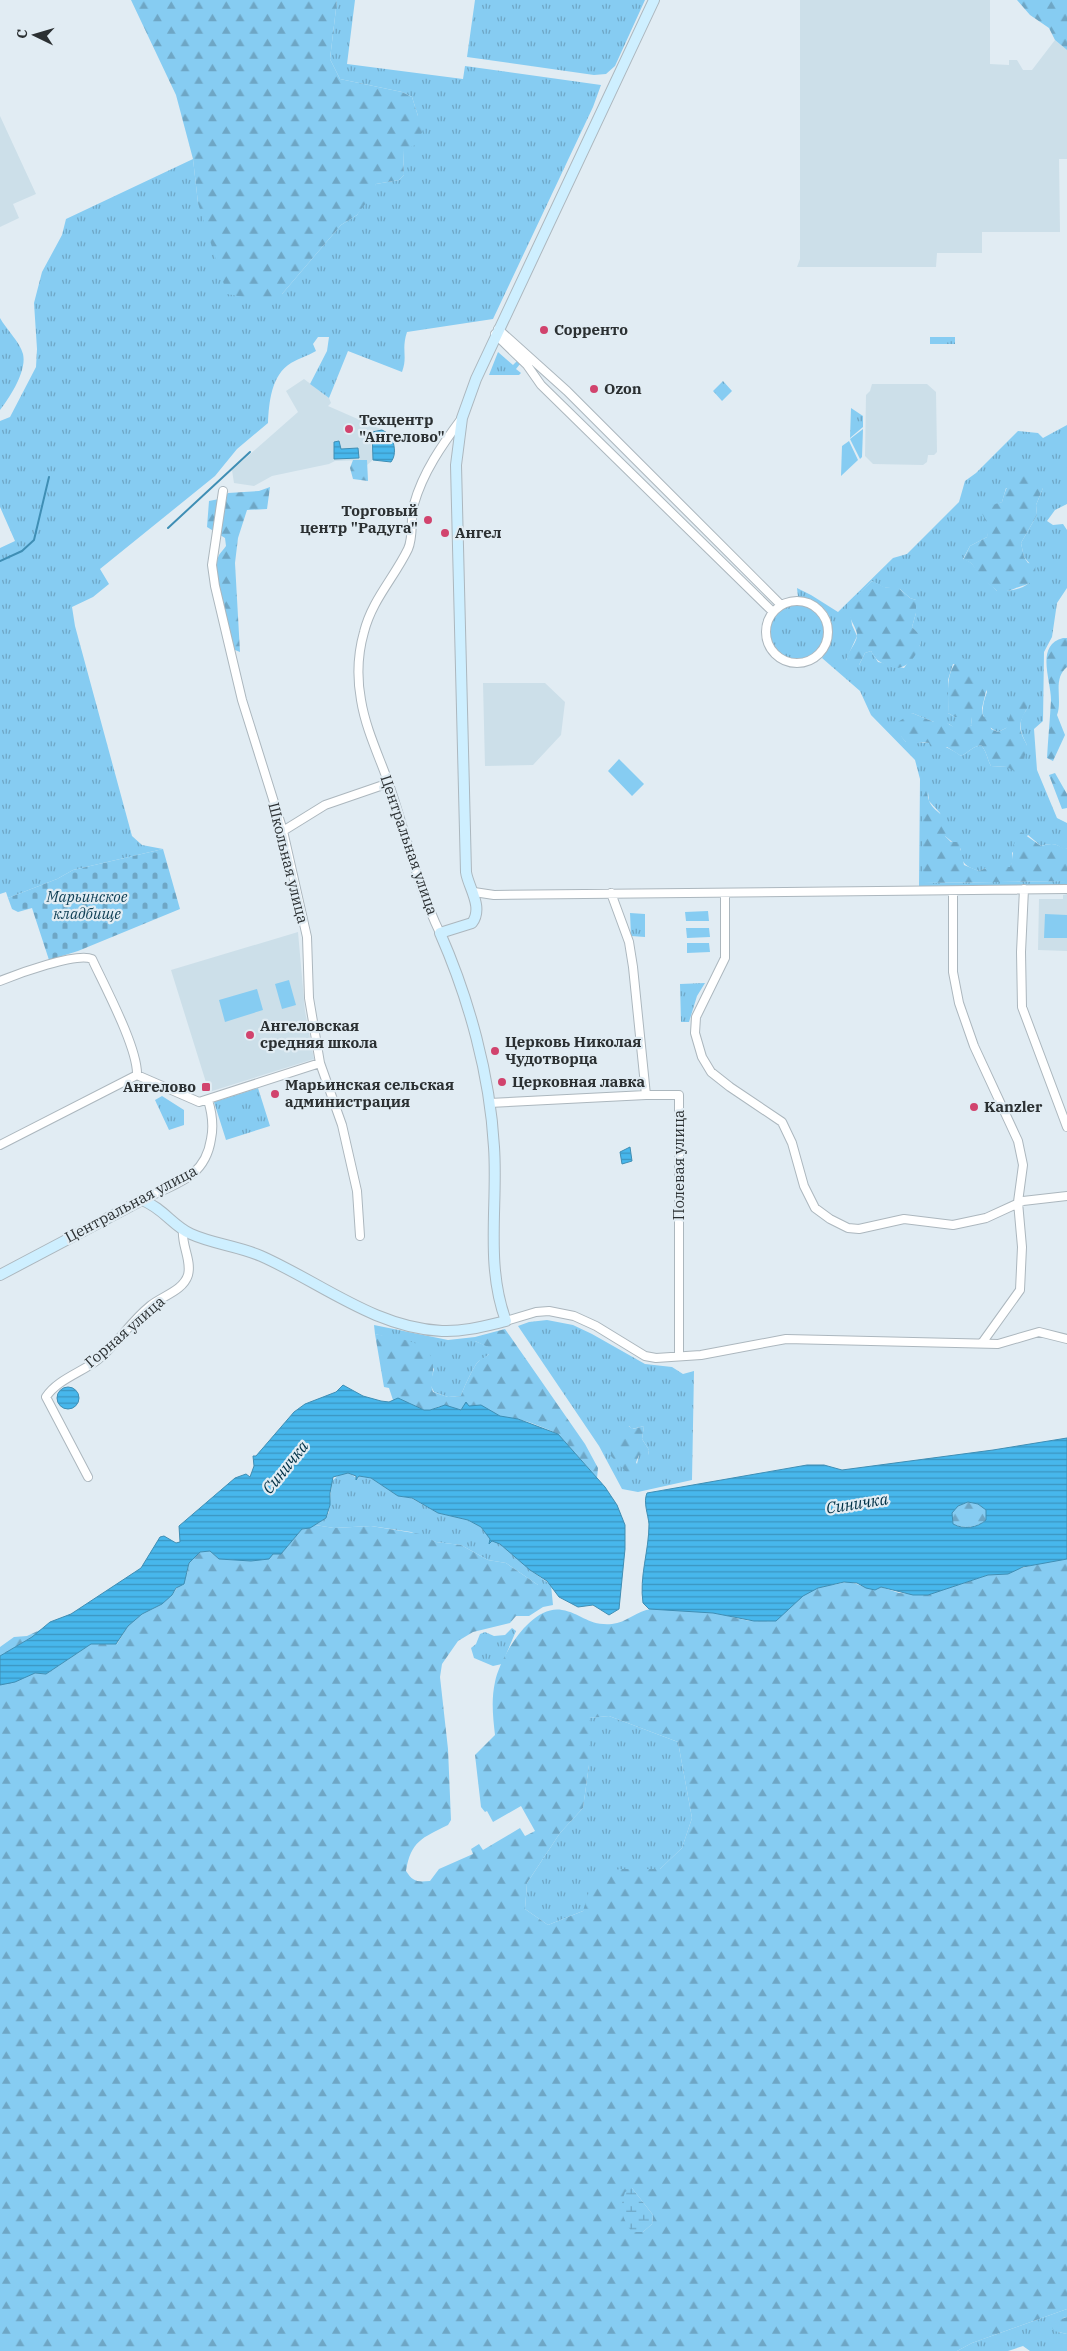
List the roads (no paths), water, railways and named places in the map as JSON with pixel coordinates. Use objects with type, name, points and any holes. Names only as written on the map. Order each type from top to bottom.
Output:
[{"type":"street","points":[[440,933],[472,923],[474,920],[474,892],[467,880],[466,872],[456,524],[456,465],[462,418],[476,379],[497,332],[654,0]]},
{"type":"street","points":[[497,332],[567,391],[782,605]]},
{"type":"street","points":[[497,332],[527,365],[541,384],[773,612]]},
{"type":"street","name":"Центральная улица","points":[[462,418],[432,461],[415,501],[408,548],[374,602],[363,633],[359,668],[361,699],[368,727],[389,783],[425,898],[455,968],[469,1014],[490,1102],[494,1148],[494,1277],[506,1321]]},
{"type":"street","name":"Школьная улица","points":[[223,492],[212,565],[214,586],[242,700],[283,831],[307,936],[309,998],[320,1063],[342,1125],[357,1191],[360,1236]]},
{"type":"street","points":[[794,601],[804,601],[821,612],[829,630],[824,650],[807,662],[797,664],[787,662],[778,657],[771,650],[767,640],[767,626],[773,612],[782,605],[794,601]]},
{"type":"street","points":[[283,831],[325,805],[389,783]]},
{"type":"street","points":[[1024,889],[1021,952],[1022,1007],[1067,1127]]},
{"type":"street","points":[[474,892],[494,895],[668,892],[725,894],[1067,889]]},
{"type":"street","points":[[953,891],[954,981],[974,1046],[1018,1141],[1024,1173],[1018,1202],[1022,1247],[1020,1290],[982,1342]]},
{"type":"street","points":[[490,1102],[646,1095],[629,942],[611,893]]},
{"type":"street","points":[[725,894],[724,958],[696,1017],[695,1033],[702,1057],[711,1072],[782,1122],[794,1149],[804,1186],[815,1208],[840,1225],[859,1229],[904,1218],[953,1224],[986,1218],[1018,1202],[1067,1196]]},
{"type":"street","points":[[0,981],[34,968],[81,957],[92,958],[129,1042],[136,1064],[137,1075]]},
{"type":"street","points":[[137,1075],[199,1102],[320,1063]]},
{"type":"street","points":[[0,1145],[137,1075]]},
{"type":"street","name":"Полевая улица","points":[[646,1095],[679,1095],[680,1355]]},
{"type":"street","name":"Центральная улица","points":[[0,1275],[142,1200],[188,1178],[202,1166],[208,1154],[213,1129],[208,1100]]},
{"type":"street","points":[[142,1200],[162,1210],[192,1235],[237,1246],[259,1255],[352,1304],[402,1323],[442,1331],[478,1328],[536,1312],[562,1313],[596,1326],[645,1356],[656,1358],[701,1355],[786,1339],[899,1343],[982,1342],[998,1344],[1039,1332],[1067,1339]]},
{"type":"street","name":"Горная улица","points":[[88,1477],[46,1397],[58,1384],[98,1360],[150,1306],[182,1285],[188,1276],[189,1266],[182,1236],[183,1229]]},
{"type":"water","points":[[382,430],[391,435],[393,442],[394,452],[391,462],[373,460],[372,432]]},
{"type":"water","points":[[339,441],[341,449],[358,448],[359,458],[334,459],[334,442]]},
{"type":"water","points":[[630,1147],[632,1161],[622,1164],[620,1152]]},
{"type":"water","name":"Синичка","points":[[343,1385],[363,1396],[389,1402],[398,1398],[424,1410],[445,1405],[461,1410],[466,1402],[469,1406],[481,1405],[500,1416],[518,1419],[558,1434],[605,1487],[617,1505],[625,1525],[625,1549],[619,1609],[609,1615],[593,1605],[578,1607],[559,1597],[547,1581],[530,1570],[500,1544],[492,1541],[489,1544],[490,1539],[481,1527],[468,1520],[438,1513],[412,1498],[398,1496],[371,1478],[359,1476],[356,1480],[356,1476],[348,1473],[333,1477],[330,1505],[326,1518],[310,1528],[302,1529],[281,1554],[273,1554],[269,1559],[251,1561],[219,1559],[210,1551],[200,1552],[189,1563],[184,1584],[176,1588],[172,1595],[162,1604],[142,1614],[128,1626],[116,1644],[91,1644],[46,1674],[35,1673],[15,1682],[0,1685],[0,1656],[32,1637],[50,1622],[71,1614],[141,1568],[160,1537],[164,1536],[176,1543],[180,1542],[179,1526],[235,1478],[246,1474],[250,1477],[254,1466],[253,1456],[256,1456],[294,1412],[305,1404],[336,1392]]},
{"type":"water","points":[[68,1387],[76,1390],[79,1398],[76,1406],[68,1409],[60,1406],[57,1398],[60,1390]]},
{"type":"water","name":"Синичка","points":[[1067,1438],[1067,1559],[1023,1567],[1008,1574],[988,1575],[928,1595],[913,1595],[881,1587],[875,1590],[857,1583],[844,1582],[818,1588],[803,1596],[776,1621],[754,1621],[713,1613],[649,1609],[643,1603],[642,1583],[649,1524],[646,1504],[647,1493],[807,1465],[824,1465],[842,1470]],"holes":[[[968,1502],[978,1504],[986,1510],[986,1520],[979,1525],[970,1527],[953,1524],[952,1513],[958,1506]]]},
{"type":"waterway","points":[[168,528],[250,452]]},
{"type":"waterway","points":[[0,561],[22,551],[34,540],[49,477]]},
{"type":"place","name":"Сорренто","points":[[544,330]]},
{"type":"place","name":"Ozon","points":[[594,389]]},
{"type":"place","name":"Техцентр \"Ангелово\"","points":[[349,429]]},
{"type":"place","name":"Торговый центр \"Радуга\"","points":[[428,520]]},
{"type":"place","name":"Ангел","points":[[445,533]]},
{"type":"place","name":"Ангеловская средняя школа","points":[[250,1035]]},
{"type":"place","name":"Церковь Николая Чудотворца","points":[[495,1051]]},
{"type":"place","name":"Церковная лавка","points":[[502,1082]]},
{"type":"place","name":"Ангелово","points":[[206,1087]]},
{"type":"place","name":"Марьинская сельская администрация","points":[[275,1094]]},
{"type":"place","name":"Kanzler","points":[[974,1107]]},
{"type":"park label","name":"Марьинское кладбище","points":[[87,906]]}]
